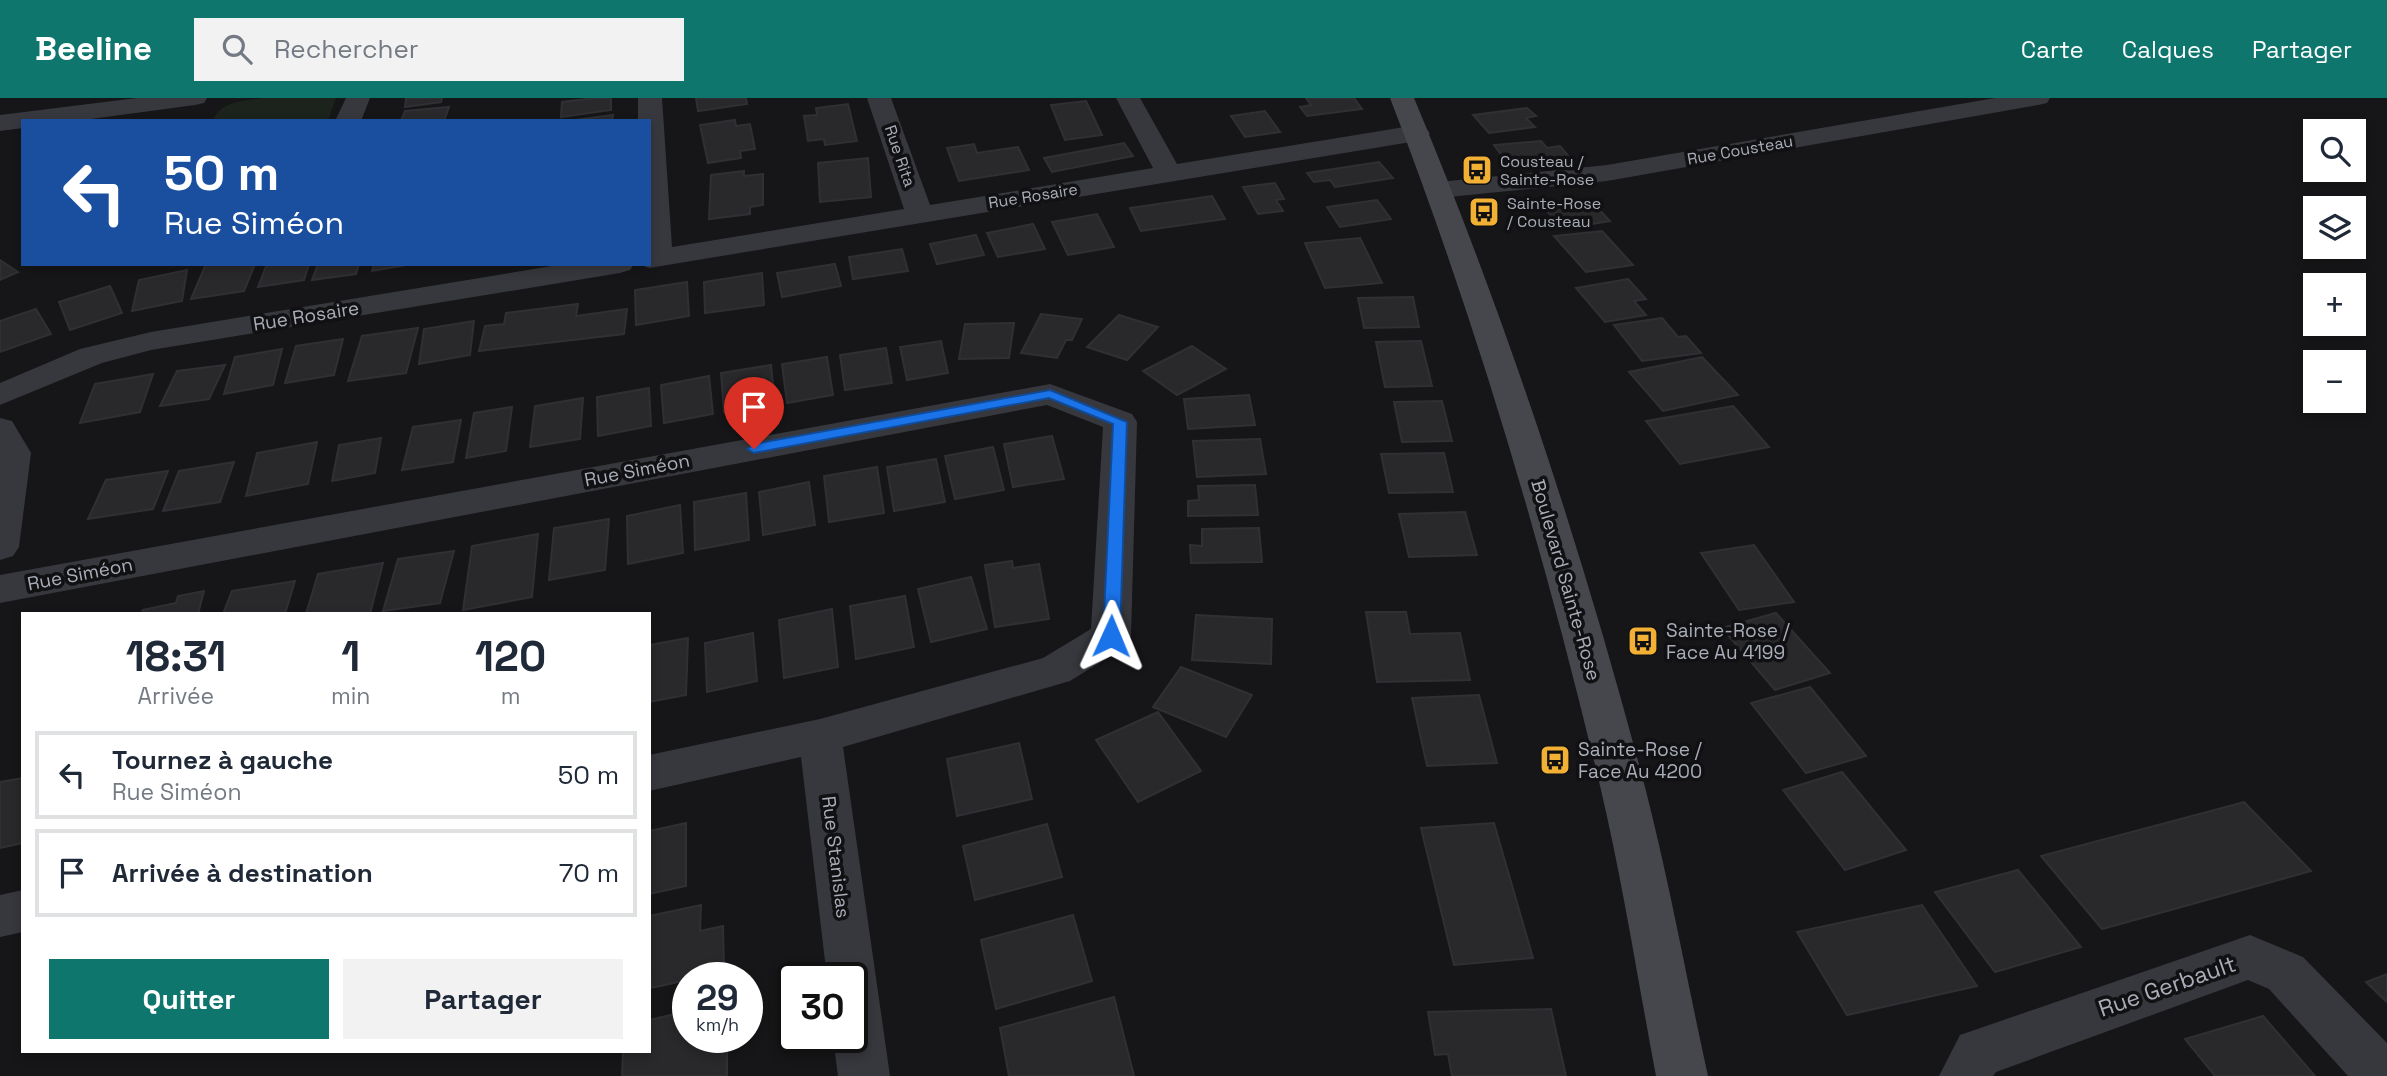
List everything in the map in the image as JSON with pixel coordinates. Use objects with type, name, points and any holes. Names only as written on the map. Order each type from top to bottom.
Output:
[{"type":"street","points":[[58,119],[173,111],[195,98]]},
{"type":"street","points":[[349,119],[358,98]]},
{"type":"street","points":[[650,98],[651,119]]},
{"type":"street","name":"Rue Rita","points":[[879,98],[920,215]]},
{"type":"street","points":[[1128,98],[1169,174]]},
{"type":"street","name":"Boulevard Sainte-Rose","points":[[1402,98],[1440,190],[1506,382],[1563,562],[1624,793],[1682,1076]]},
{"type":"street","name":"Rue Cousteau","points":[[1440,190],[1607,173],[2038,98]]},
{"type":"street","points":[[0,123],[21,122]]},
{"type":"street","name":"Rue Rosaire","points":[[654,259],[1417,133]]},
{"type":"street","points":[[651,138],[654,259]]},
{"type":"street","name":"Rue Rosaire","points":[[0,395],[92,356],[151,341],[608,266]]},
{"type":"street","name":"Rue Siméon","points":[[0,589],[1050,394],[1120,422],[1111,636],[1056,670],[820,736],[651,773]]},
{"type":"street","points":[[0,429],[14,453],[0,547]]},
{"type":"street","name":"Rue Stanislas","points":[[820,736],[850,962]]},
{"type":"street","points":[[0,916],[21,911]]},
{"type":"street","name":"Rue Gerbault","points":[[1965,1076],[1978,1053],[2250,957],[2286,973],[2383,1076]]},
{"type":"street","points":[[861,1053],[864,1076]]},
{"type":"shaded area","points":[[264,98],[336,98],[329,119],[214,118],[229,105]]},
{"type":"building","points":[[406,98],[442,98],[441,102],[405,107]]},
{"type":"building","points":[[611,98],[611,110],[561,117],[562,102]]},
{"type":"building","points":[[696,98],[746,98],[747,104],[698,111]]},
{"type":"building","points":[[1306,98],[1354,98],[1362,109],[1307,116],[1300,107],[1311,105]]},
{"type":"building","points":[[1086,101],[1102,135],[1065,140],[1051,105]]},
{"type":"building","points":[[848,104],[857,141],[825,145],[824,139],[808,141],[804,116],[817,115],[816,108]]},
{"type":"building","points":[[449,107],[445,119],[402,119],[405,111]]},
{"type":"building","points":[[1527,108],[1536,116],[1526,118],[1535,127],[1489,133],[1473,115]]},
{"type":"building","points":[[1265,111],[1280,132],[1245,137],[1231,116]]},
{"type":"building","points":[[613,115],[612,119],[583,119]]},
{"type":"building","points":[[735,120],[736,126],[750,124],[755,149],[740,151],[741,158],[708,163],[700,125]]},
{"type":"building","points":[[1541,141],[1547,148],[1560,146],[1570,158],[1509,165],[1494,145]]},
{"type":"building","points":[[1124,143],[1133,156],[1052,172],[1044,158]]},
{"type":"building","points":[[974,144],[977,153],[1018,147],[1029,170],[959,181],[947,148]]},
{"type":"building","points":[[868,158],[871,197],[820,202],[818,163]]},
{"type":"building","points":[[1379,162],[1393,178],[1335,187],[1330,180],[1314,182],[1307,173]]},
{"type":"building","points":[[744,171],[744,176],[763,174],[763,205],[750,207],[750,214],[709,219],[711,175]]},
{"type":"building","points":[[1275,183],[1284,199],[1276,200],[1283,211],[1258,214],[1243,187]]},
{"type":"building","points":[[1212,196],[1225,219],[1141,231],[1130,208]]},
{"type":"building","points":[[1377,200],[1391,219],[1340,227],[1327,207]]},
{"type":"building","points":[[1591,201],[1610,221],[1563,229],[1545,209]]},
{"type":"building","points":[[1097,214],[1114,247],[1068,255],[1052,222]]},
{"type":"building","points":[[1033,224],[1045,249],[998,257],[987,233]]},
{"type":"building","points":[[1602,231],[1633,265],[1586,272],[1554,236]]},
{"type":"building","points":[[976,235],[984,255],[937,264],[930,244]]},
{"type":"building","points":[[1360,238],[1382,283],[1325,288],[1305,243]]},
{"type":"building","points":[[902,249],[908,271],[853,279],[849,257]]},
{"type":"building","points":[[0,260],[18,272],[0,280]]},
{"type":"building","points":[[835,264],[841,286],[782,297],[777,273]]},
{"type":"building","points":[[205,266],[254,266],[244,291],[191,299]]},
{"type":"building","points":[[266,266],[308,266],[304,280],[258,287]]},
{"type":"building","points":[[317,266],[358,266],[356,274],[312,280]]},
{"type":"building","points":[[373,266],[401,266],[372,271]]},
{"type":"building","points":[[187,270],[182,301],[132,311],[139,280]]},
{"type":"building","points":[[762,273],[764,305],[705,313],[704,282]]},
{"type":"building","points":[[1628,279],[1646,299],[1634,301],[1646,315],[1605,322],[1576,288]]},
{"type":"building","points":[[687,282],[689,316],[636,325],[635,290]]},
{"type":"building","points":[[110,286],[122,313],[70,330],[59,302]]},
{"type":"building","points":[[1413,297],[1419,327],[1364,328],[1358,298]]},
{"type":"building","points":[[578,304],[576,316],[627,309],[624,334],[479,351],[485,326],[504,324],[506,313]]},
{"type":"building","points":[[36,309],[51,334],[0,352],[0,321]]},
{"type":"building","points":[[1041,314],[1082,319],[1072,340],[1066,340],[1057,358],[1021,353]]},
{"type":"building","points":[[1119,315],[1158,327],[1127,360],[1087,347]]},
{"type":"building","points":[[1662,318],[1678,337],[1686,336],[1701,353],[1642,361],[1614,325]]},
{"type":"building","points":[[474,321],[470,355],[419,364],[424,329]]},
{"type":"building","points":[[1014,323],[1009,358],[959,359],[965,324]]},
{"type":"building","points":[[418,328],[406,373],[348,381],[362,336]]},
{"type":"building","points":[[343,339],[334,375],[285,383],[296,346]]},
{"type":"building","points":[[941,341],[948,373],[907,380],[900,347]]},
{"type":"building","points":[[1421,341],[1432,386],[1385,387],[1376,342]]},
{"type":"building","points":[[1192,346],[1226,369],[1177,395],[1143,371]]},
{"type":"building","points":[[886,348],[892,383],[845,390],[840,355]]},
{"type":"building","points":[[282,349],[273,385],[224,394],[235,357]]},
{"type":"building","points":[[827,357],[833,395],[787,403],[782,364]]},
{"type":"building","points":[[1702,357],[1738,395],[1663,411],[1629,372]]},
{"type":"building","points":[[225,365],[209,399],[160,406],[177,371]]},
{"type":"building","points":[[771,365],[775,403],[724,412],[721,373]]},
{"type":"building","points":[[153,374],[140,412],[80,423],[95,384]]},
{"type":"building","points":[[709,376],[713,414],[664,423],[661,385]]},
{"type":"building","points":[[649,388],[651,426],[598,436],[597,397]]},
{"type":"building","points":[[1249,395],[1255,425],[1188,429],[1184,399]]},
{"type":"building","points":[[583,398],[580,439],[530,447],[535,406]]},
{"type":"building","points":[[1442,401],[1452,441],[1402,442],[1394,402]]},
{"type":"building","points":[[1733,406],[1769,447],[1680,464],[1646,421]]},
{"type":"building","points":[[512,407],[506,451],[466,458],[474,413]]},
{"type":"building","points":[[461,420],[453,462],[402,470],[413,427]]},
{"type":"building","points":[[1052,436],[1064,479],[1013,487],[1004,444]]},
{"type":"building","points":[[381,438],[375,473],[332,481],[339,445]]},
{"type":"building","points":[[1260,439],[1266,474],[1197,477],[1193,441]]},
{"type":"building","points":[[317,442],[308,484],[246,496],[257,453]]},
{"type":"building","points":[[993,447],[1004,490],[955,499],[945,456]]},
{"type":"building","points":[[1444,453],[1453,492],[1389,493],[1381,454]]},
{"type":"building","points":[[936,459],[945,502],[894,511],[887,467]]},
{"type":"building","points":[[234,462],[220,502],[163,511],[179,471]]},
{"type":"building","points":[[877,467],[884,513],[829,522],[824,476]]},
{"type":"building","points":[[168,471],[153,509],[88,519],[106,480]]},
{"type":"building","points":[[809,482],[815,525],[763,535],[759,492]]},
{"type":"building","points":[[1255,485],[1258,515],[1188,516],[1188,501],[1199,500],[1198,486]]},
{"type":"building","points":[[746,493],[749,540],[695,550],[694,502]]},
{"type":"building","points":[[680,505],[683,553],[628,564],[627,516]]},
{"type":"building","points":[[1465,512],[1477,555],[1409,557],[1399,514]]},
{"type":"building","points":[[609,519],[605,570],[549,580],[554,528]]},
{"type":"building","points":[[1259,528],[1262,562],[1191,563],[1190,545],[1202,546],[1202,529]]},
{"type":"building","points":[[538,534],[532,597],[463,610],[472,546]]},
{"type":"building","points":[[1754,545],[1794,602],[1739,610],[1701,553]]},
{"type":"building","points":[[454,551],[440,603],[383,611],[398,559]]},
{"type":"building","points":[[1012,561],[1013,568],[1039,564],[1049,619],[995,627],[985,565]]},
{"type":"building","points":[[383,563],[371,612],[307,612],[318,574]]},
{"type":"building","points":[[971,577],[987,629],[931,642],[918,589]]},
{"type":"building","points":[[295,581],[286,612],[224,612],[232,591]]},
{"type":"building","points":[[204,591],[199,612],[142,612],[176,603],[178,596]]},
{"type":"building","points":[[905,596],[914,647],[856,659],[850,606]]},
{"type":"building","points":[[832,609],[838,667],[784,678],[779,620]]},
{"type":"building","points":[[1366,612],[1406,612],[1410,634],[1460,633],[1470,680],[1377,682]]},
{"type":"building","points":[[1776,613],[1830,673],[1775,690],[1722,628]]},
{"type":"building","points":[[1196,615],[1272,619],[1271,664],[1192,660]]},
{"type":"building","points":[[753,633],[757,681],[707,692],[705,643]]},
{"type":"building","points":[[688,638],[686,695],[651,702],[651,645]]},
{"type":"building","points":[[1181,667],[1252,695],[1226,737],[1153,707]]},
{"type":"building","points":[[1810,687],[1866,756],[1806,773],[1751,703]]},
{"type":"building","points":[[1479,695],[1497,763],[1427,766],[1412,698]]},
{"type":"building","points":[[1158,712],[1201,771],[1138,802],[1096,740]]},
{"type":"building","points":[[1019,743],[1032,799],[957,816],[947,759]]},
{"type":"building","points":[[1842,772],[1906,850],[1845,870],[1783,790]]},
{"type":"building","points":[[21,778],[21,843],[0,848],[0,782]]},
{"type":"building","points":[[2244,802],[2311,871],[2102,929],[2041,856]]},
{"type":"building","points":[[686,823],[686,886],[651,894],[651,831]]},
{"type":"building","points":[[1494,823],[1533,958],[1454,965],[1421,828]]},
{"type":"building","points":[[1047,824],[1062,877],[975,900],[963,846]]},
{"type":"building","points":[[2018,870],[2081,947],[1995,972],[1935,892]]},
{"type":"building","points":[[701,905],[700,931],[723,926],[724,962],[672,962],[672,983],[651,988],[651,916]]},
{"type":"building","points":[[1922,905],[1977,986],[1847,1015],[1797,932]]},
{"type":"building","points":[[1073,915],[1092,981],[996,1009],[981,940]]},
{"type":"building","points":[[2387,974],[2387,1002],[2366,982]]},
{"type":"building","points":[[1114,997],[1134,1076],[1009,1076],[1000,1028]]},
{"type":"building","points":[[1551,1009],[1566,1076],[1452,1076],[1448,1054],[1435,1055],[1428,1012]]},
{"type":"building","points":[[672,1015],[672,1053],[727,1053],[727,1076],[622,1076],[623,1053],[651,1053],[651,1020]]},
{"type":"building","points":[[2263,1016],[2315,1076],[2215,1076],[2185,1039]]},
{"type":"place","name":"Cousteau / Sainte-Rose","points":[[1477,170]]},
{"type":"place","name":"Sainte-Rose / Cousteau","points":[[1484,212]]},
{"type":"place","name":"Sainte-Rose / Face Au 4199","points":[[1643,641]]},
{"type":"place","name":"Sainte-Rose / Face Au 4200","points":[[1555,760]]},
{"type":"route","points":[[754,449],[1050,394],[1120,422],[1113,536],[1111,636]]}]
